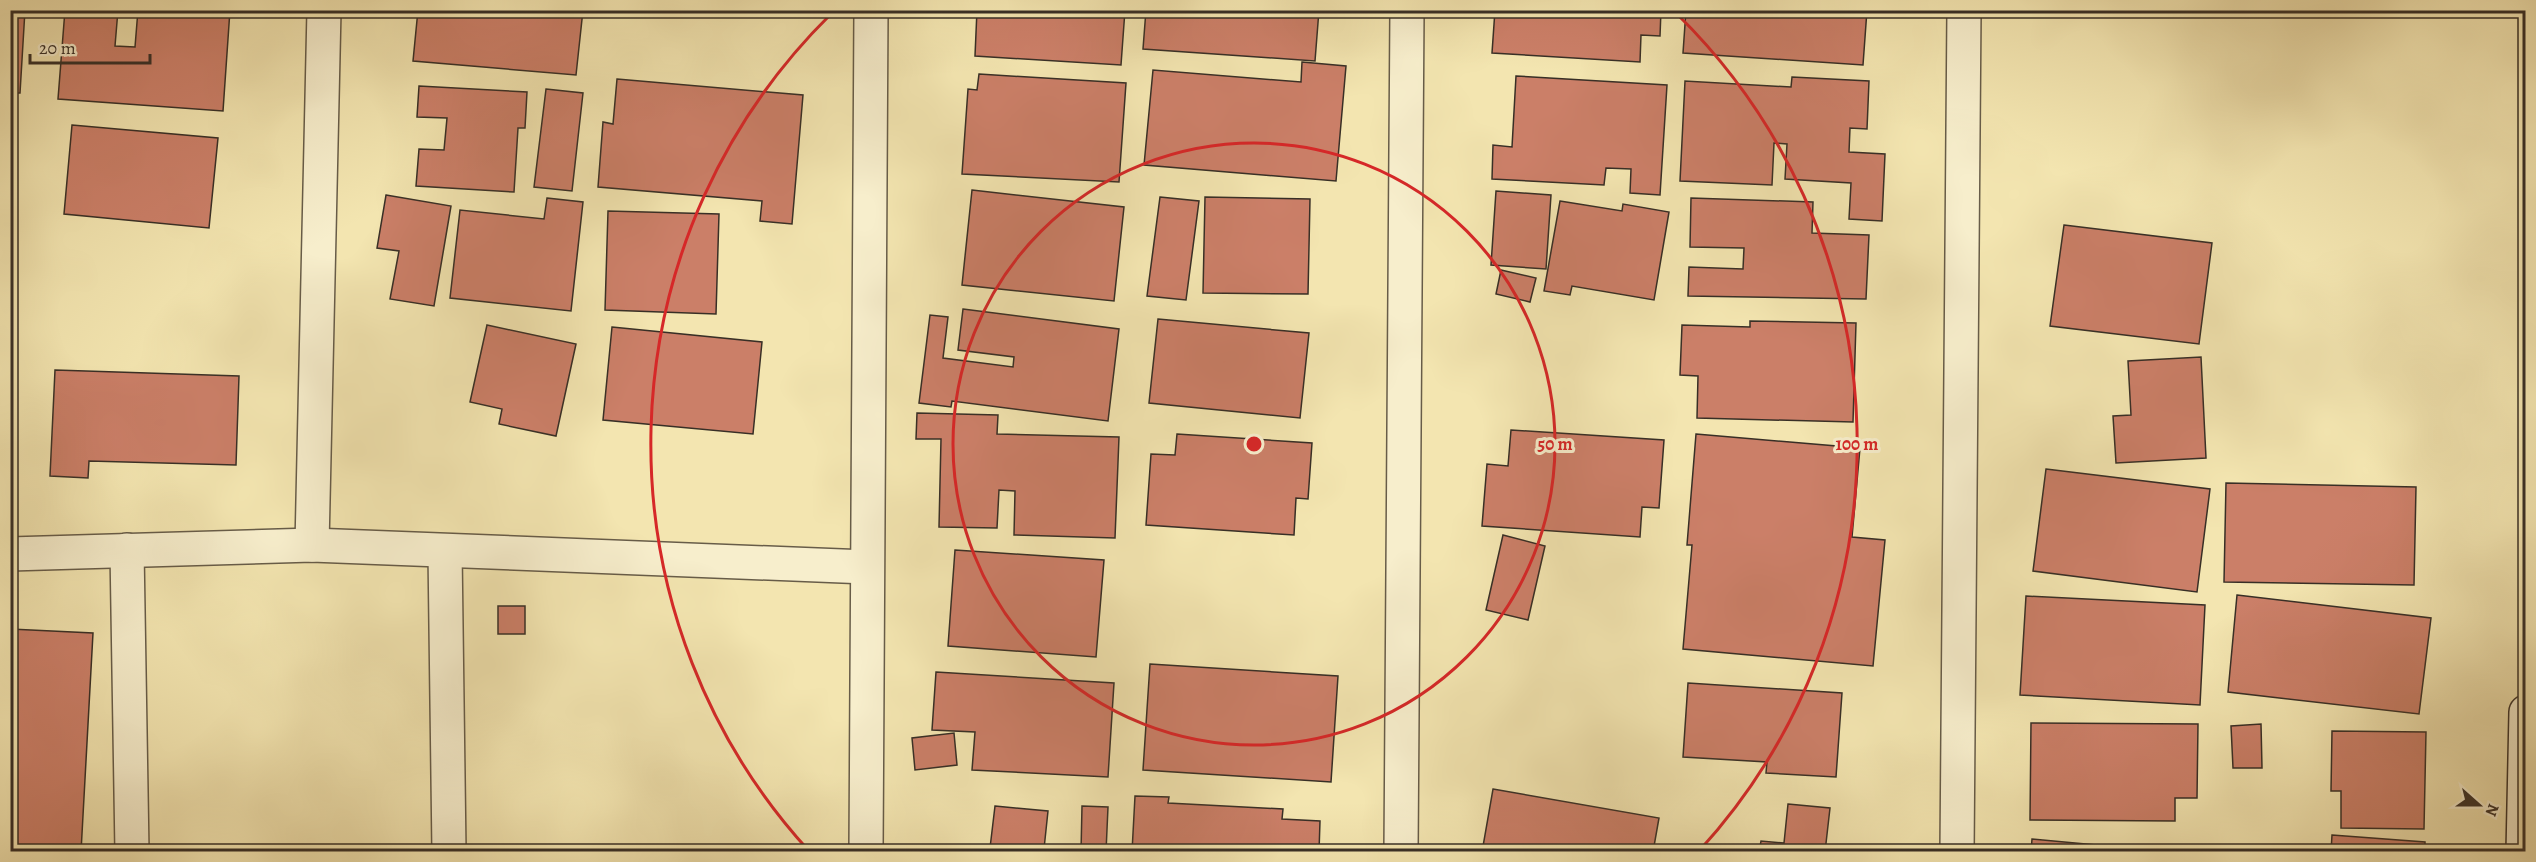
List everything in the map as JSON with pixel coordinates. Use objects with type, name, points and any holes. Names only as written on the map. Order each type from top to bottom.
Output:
[{"type":"street","points":[[312,545],[324,10]]},
{"type":"street","points":[[866,852],[871,10]]},
{"type":"street","points":[[1401,852],[1407,10]]},
{"type":"street","points":[[1956,852],[1964,10]]},
{"type":"street","points":[[10,554],[312,545],[867,567]]},
{"type":"street","points":[[127,550],[132,852]]},
{"type":"street","points":[[445,551],[449,852]]},
{"type":"street","points":[[2523,852],[2526,712]]},
{"type":"building","points":[[10,10],[25,10],[20,93],[10,93]]},
{"type":"building","points":[[65,10],[118,10],[115,46],[135,47],[138,10],[230,10],[223,111],[58,99]]},
{"type":"building","points":[[418,10],[583,10],[576,75],[413,61]]},
{"type":"building","points":[[977,10],[1125,10],[1121,65],[975,56]]},
{"type":"building","points":[[1146,10],[1319,10],[1315,61],[1143,49]]},
{"type":"building","points":[[1495,10],[1661,10],[1660,36],[1641,35],[1640,62],[1492,53]]},
{"type":"building","points":[[1686,10],[1867,10],[1863,65],[1683,53]]},
{"type":"building","points":[[1302,62],[1346,66],[1336,181],[1144,165],[1153,70],[1301,82]]},
{"type":"building","points":[[979,74],[1126,83],[1119,182],[962,174],[968,89],[977,90]]},
{"type":"building","points":[[1516,76],[1667,85],[1660,195],[1630,193],[1631,169],[1606,168],[1604,185],[1492,179],[1493,145],[1512,147]]},
{"type":"building","points":[[1792,77],[1869,81],[1867,129],[1850,128],[1849,152],[1885,154],[1882,221],[1849,219],[1851,183],[1785,179],[1787,144],[1774,143],[1772,185],[1680,181],[1685,81],[1791,87]]},
{"type":"building","points":[[617,79],[803,95],[792,224],[760,221],[762,201],[598,187],[603,122],[613,124]]},
{"type":"building","points":[[419,86],[527,92],[525,128],[518,128],[514,192],[416,186],[419,149],[444,150],[447,118],[417,117]]},
{"type":"building","points":[[546,89],[583,93],[572,191],[534,187]]},
{"type":"building","points":[[72,125],[218,138],[209,228],[64,214]]},
{"type":"building","points":[[972,190],[1124,207],[1114,301],[962,285]]},
{"type":"building","points":[[1496,191],[1551,195],[1546,269],[1491,265]]},
{"type":"building","points":[[386,195],[451,206],[434,306],[390,299],[399,251],[377,248]]},
{"type":"building","points":[[1160,197],[1199,201],[1186,300],[1147,296]]},
{"type":"building","points":[[1205,197],[1310,199],[1308,294],[1203,293]]},
{"type":"building","points":[[547,198],[583,202],[571,311],[450,298],[460,210],[544,219]]},
{"type":"building","points":[[1691,198],[1813,202],[1812,233],[1869,235],[1866,299],[1688,296],[1689,267],[1743,269],[1744,248],[1690,247]]},
{"type":"building","points":[[1560,201],[1622,211],[1623,204],[1669,212],[1654,300],[1572,286],[1570,295],[1544,291]]},
{"type":"building","points":[[608,211],[719,214],[716,314],[605,310]]},
{"type":"building","points":[[2064,225],[2212,243],[2199,344],[2050,326]]},
{"type":"building","points":[[1501,270],[1536,278],[1530,302],[1496,294]]},
{"type":"building","points":[[963,309],[1119,329],[1108,421],[952,401],[951,407],[919,403],[930,315],[948,317],[943,358],[1013,367],[1014,357],[958,350]]},
{"type":"building","points":[[1158,319],[1309,333],[1300,418],[1149,403]]},
{"type":"building","points":[[1750,321],[1856,323],[1853,422],[1697,418],[1698,376],[1680,375],[1682,325],[1750,327]]},
{"type":"building","points":[[487,325],[576,344],[556,436],[499,424],[502,409],[470,402]]},
{"type":"building","points":[[612,327],[762,342],[753,434],[603,420]]},
{"type":"building","points":[[2201,357],[2206,458],[2116,463],[2113,416],[2131,415],[2128,361]]},
{"type":"building","points":[[55,370],[239,376],[236,465],[89,461],[88,478],[50,476]]},
{"type":"building","points":[[917,413],[998,415],[997,434],[1119,437],[1115,538],[1014,535],[1015,491],[999,490],[997,528],[939,527],[941,439],[916,439]]},
{"type":"building","points":[[1511,430],[1664,440],[1659,508],[1642,507],[1640,537],[1482,526],[1487,464],[1508,466]]},
{"type":"building","points":[[1177,434],[1312,443],[1308,499],[1296,498],[1294,535],[1146,525],[1151,454],[1175,455]]},
{"type":"building","points":[[1696,434],[1860,448],[1852,537],[1885,540],[1873,666],[1683,649],[1692,545],[1687,545]]},
{"type":"building","points":[[2046,469],[2210,489],[2197,592],[2033,571]]},
{"type":"building","points":[[2226,483],[2416,487],[2414,585],[2224,582]]},
{"type":"building","points":[[1503,535],[1545,546],[1528,620],[1486,610]]},
{"type":"building","points":[[955,550],[1104,560],[1096,657],[948,646]]},
{"type":"building","points":[[2237,595],[2431,618],[2419,714],[2228,692]]},
{"type":"building","points":[[2026,596],[2205,605],[2200,705],[2020,695]]},
{"type":"building","points":[[498,606],[525,606],[525,634],[498,634]]},
{"type":"building","points":[[10,629],[93,633],[81,852],[10,852]]},
{"type":"building","points":[[1150,664],[1338,676],[1331,782],[1143,770]]},
{"type":"building","points":[[936,672],[1114,683],[1108,777],[972,770],[975,732],[932,730]]},
{"type":"building","points":[[1688,683],[1842,693],[1836,777],[1766,773],[1767,762],[1683,757]]},
{"type":"building","points":[[2031,723],[2198,724],[2197,798],[2175,798],[2175,821],[2030,820]]},
{"type":"building","points":[[2261,724],[2262,768],[2233,768],[2231,726]]},
{"type":"building","points":[[2332,731],[2426,732],[2424,829],[2341,828],[2341,791],[2331,791]]},
{"type":"building","points":[[954,733],[957,765],[915,770],[912,738]]},
{"type":"building","points":[[1493,789],[1659,818],[1653,852],[1482,852]]},
{"type":"building","points":[[1135,796],[1169,797],[1168,803],[1283,809],[1282,819],[1320,821],[1319,852],[1132,852]]},
{"type":"building","points":[[1788,804],[1830,808],[1825,852],[1759,852],[1761,841],[1784,843]]},
{"type":"building","points":[[995,806],[1048,811],[1044,849],[1067,852],[974,852],[975,846],[990,848]]},
{"type":"building","points":[[1082,806],[1108,807],[1106,852],[1081,852]]},
{"type":"building","points":[[2332,835],[2425,842],[2425,852],[2331,852]]},
{"type":"building","points":[[2032,839],[2172,852],[2031,852]]}]
